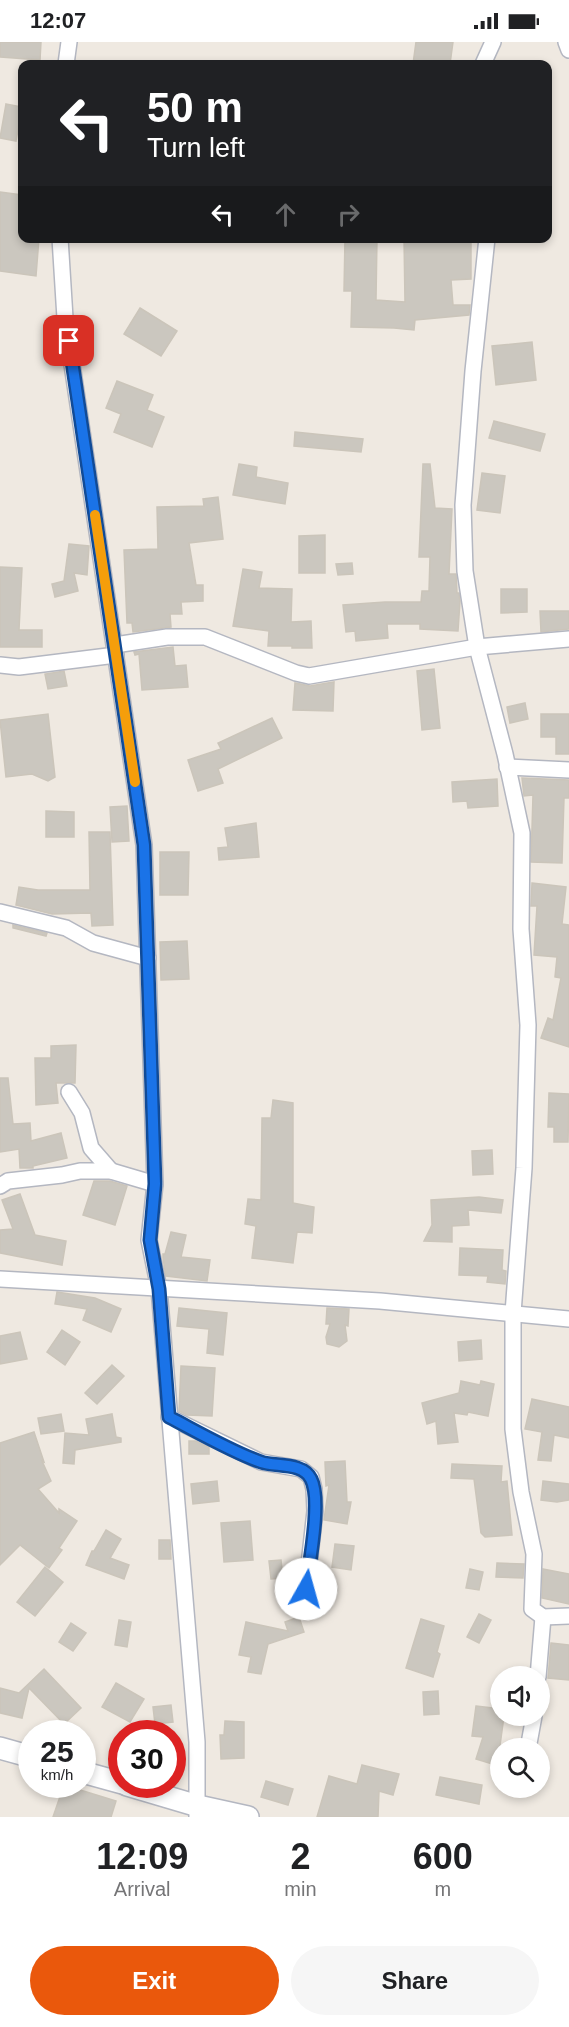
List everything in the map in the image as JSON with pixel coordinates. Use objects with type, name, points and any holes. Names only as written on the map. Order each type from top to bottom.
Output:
[{"type":"main road","points":[[0,1748],[18,1753]]},
{"type":"main road","points":[[162,1798],[198,1811],[248,1817]]},
{"type":"street","points":[[67,60],[69,42]]},
{"type":"street","points":[[485,60],[493,42]]},
{"type":"street","points":[[566,42],[569,50]]},
{"type":"street","points":[[60,243],[65,318],[144,845],[155,1184],[150,1240],[159,1289],[197,1742],[198,1811]]},
{"type":"street","points":[[486,243],[473,371],[463,504],[465,571],[477,647],[522,833],[521,929],[528,1025],[524,1168],[513,1313],[513,1429],[534,1554],[532,1609],[543,1617],[569,1616]]},
{"type":"street","points":[[0,665],[19,668],[115,650],[167,637],[205,638],[309,676],[477,647],[569,639]]},
{"type":"street","points":[[507,767],[569,770]]},
{"type":"street","points":[[0,912],[66,928],[93,944],[148,958]]},
{"type":"street","points":[[69,1092],[82,1113],[91,1148],[111,1172]]},
{"type":"street","points":[[80,1171],[91,1148]]},
{"type":"street","points":[[3,1180],[62,1176],[80,1171],[111,1172],[155,1184]]},
{"type":"street","points":[[0,1279],[380,1301],[569,1318]]},
{"type":"street","points":[[169,1417],[261,1462],[301,1469],[311,1477],[315,1511],[304,1609]]},
{"type":"street","points":[[539,1666],[543,1617]]},
{"type":"building","points":[[0,42],[41,42],[40,60],[0,57]]},
{"type":"building","points":[[416,42],[453,42],[451,60],[414,60]]},
{"type":"building","points":[[6,104],[18,106],[16,141],[0,138]]},
{"type":"building","points":[[0,192],[18,194],[18,243],[39,243],[36,276],[0,271]]},
{"type":"building","points":[[345,243],[377,243],[376,300],[405,302],[404,243],[471,243],[471,279],[451,280],[453,305],[470,305],[469,315],[415,320],[414,330],[351,327],[352,291],[344,291]]},
{"type":"building","points":[[140,308],[177,331],[161,356],[124,334]]},
{"type":"building","points":[[532,342],[536,380],[496,385],[492,346]]},
{"type":"building","points":[[117,381],[153,395],[147,410],[164,417],[152,447],[114,432],[121,414],[106,408]]},
{"type":"building","points":[[494,421],[545,434],[540,451],[489,438]]},
{"type":"building","points":[[295,432],[363,439],[361,452],[294,446]]},
{"type":"building","points":[[239,464],[257,467],[256,477],[288,483],[285,504],[233,495]]},
{"type":"building","points":[[423,464],[430,464],[435,508],[452,509],[449,574],[456,574],[457,593],[459,593],[458,631],[420,629],[420,624],[387,624],[388,638],[356,641],[355,631],[346,632],[343,605],[421,602],[422,591],[429,591],[430,557],[419,557]]},
{"type":"building","points":[[482,473],[505,476],[500,513],[477,510]]},
{"type":"building","points":[[218,497],[223,539],[189,543],[196,585],[203,585],[203,601],[181,602],[182,614],[170,614],[171,627],[133,632],[132,623],[127,623],[124,550],[158,549],[157,507],[204,506],[203,499]]},
{"type":"building","points":[[325,535],[325,573],[299,573],[299,536]]},
{"type":"building","points":[[69,544],[89,546],[87,575],[74,573],[78,591],[55,597],[52,584],[64,581]]},
{"type":"building","points":[[352,563],[353,574],[338,575],[336,564]]},
{"type":"building","points":[[0,567],[22,568],[19,630],[42,630],[42,647],[0,647]]},
{"type":"building","points":[[243,569],[262,572],[259,588],[292,589],[291,622],[311,621],[312,648],[268,646],[269,631],[233,626]]},
{"type":"building","points":[[501,589],[527,589],[527,612],[501,613]]},
{"type":"building","points":[[540,611],[569,611],[569,629],[541,632]]},
{"type":"building","points":[[173,647],[175,666],[186,665],[188,687],[142,690],[139,654],[135,655],[134,652]]},
{"type":"building","points":[[434,669],[440,728],[422,730],[417,671]]},
{"type":"building","points":[[64,671],[67,686],[48,689],[45,674]]},
{"type":"building","points":[[334,682],[333,711],[293,710],[295,683],[310,686]]},
{"type":"building","points":[[525,703],[528,719],[510,723],[507,707]]},
{"type":"building","points":[[48,714],[55,777],[48,781],[32,774],[6,777],[0,720]]},
{"type":"building","points":[[541,714],[569,714],[569,754],[556,754],[556,737],[541,737]]},
{"type":"building","points":[[272,718],[282,738],[218,769],[223,783],[198,791],[188,760],[221,749],[218,743]]},
{"type":"building","points":[[522,778],[569,780],[569,798],[564,798],[562,863],[531,862],[533,795],[524,796]]},
{"type":"building","points":[[497,779],[498,806],[468,808],[467,801],[453,802],[452,782]]},
{"type":"building","points":[[127,806],[129,841],[112,842],[110,807]]},
{"type":"building","points":[[46,811],[74,812],[74,837],[46,837]]},
{"type":"building","points":[[256,823],[259,857],[219,860],[218,848],[228,847],[225,828]]},
{"type":"building","points":[[89,832],[110,832],[113,925],[92,926],[91,913],[52,914],[16,905],[19,887],[38,890],[90,890]]},
{"type":"building","points":[[160,852],[189,852],[188,895],[160,895]]},
{"type":"building","points":[[532,883],[566,887],[562,924],[569,925],[569,1047],[541,1038],[548,1018],[553,1020],[561,978],[555,977],[557,957],[534,955],[537,906],[531,906]]},
{"type":"building","points":[[13,925],[47,933],[46,936],[13,928]]},
{"type":"building","points":[[187,941],[189,979],[161,980],[160,942]]},
{"type":"building","points":[[76,1045],[75,1083],[56,1083],[58,1103],[36,1105],[35,1058],[51,1058],[51,1046]]},
{"type":"building","points":[[0,1078],[8,1078],[13,1124],[30,1123],[31,1141],[61,1133],[67,1158],[33,1166],[33,1168],[20,1168],[19,1149],[0,1152]]},
{"type":"building","points":[[549,1093],[569,1094],[568,1142],[554,1142],[554,1127],[548,1127]]},
{"type":"building","points":[[273,1100],[293,1103],[293,1203],[314,1207],[312,1233],[297,1232],[293,1263],[252,1258],[256,1226],[245,1224],[248,1199],[261,1200],[262,1118],[271,1118]]},
{"type":"building","points":[[492,1150],[493,1174],[473,1175],[472,1151]]},
{"type":"building","points":[[94,1181],[110,1181],[127,1186],[115,1225],[83,1215]]},
{"type":"building","points":[[20,1194],[35,1235],[66,1241],[62,1265],[0,1253],[0,1230],[13,1229],[2,1200]]},
{"type":"building","points":[[479,1197],[503,1200],[501,1213],[468,1210],[469,1225],[452,1226],[452,1242],[424,1241],[432,1225],[431,1200]]},
{"type":"building","points":[[171,1232],[186,1235],[181,1257],[210,1260],[207,1281],[166,1276],[163,1254],[165,1254]]},
{"type":"building","points":[[460,1248],[503,1250],[502,1270],[506,1271],[505,1284],[487,1282],[488,1276],[459,1275]]},
{"type":"building","points":[[57,1292],[95,1298],[121,1309],[111,1332],[83,1320],[87,1309],[55,1304]]},
{"type":"building","points":[[179,1308],[227,1313],[223,1355],[207,1353],[209,1329],[177,1326]]},
{"type":"building","points":[[327,1308],[349,1309],[348,1326],[345,1325],[347,1341],[339,1347],[327,1344],[326,1337],[330,1324],[326,1324]]},
{"type":"building","points":[[62,1330],[80,1342],[65,1365],[47,1352]]},
{"type":"building","points":[[20,1332],[27,1359],[0,1364],[0,1336]]},
{"type":"building","points":[[481,1340],[482,1359],[459,1361],[458,1342]]},
{"type":"building","points":[[112,1365],[124,1376],[97,1404],[85,1393]]},
{"type":"building","points":[[181,1366],[215,1368],[212,1416],[187,1415],[179,1411]]},
{"type":"building","points":[[461,1381],[480,1385],[481,1381],[494,1384],[488,1416],[468,1412],[467,1415],[454,1413],[458,1442],[438,1444],[436,1421],[427,1424],[422,1403],[459,1393]]},
{"type":"building","points":[[532,1399],[569,1407],[569,1438],[554,1435],[551,1461],[538,1460],[542,1432],[525,1429]]},
{"type":"building","points":[[61,1414],[64,1431],[41,1434],[38,1418]]},
{"type":"building","points":[[112,1414],[116,1437],[121,1438],[121,1442],[75,1450],[74,1464],[63,1463],[65,1433],[89,1435],[86,1419]]},
{"type":"building","points":[[34,1432],[44,1462],[42,1461],[51,1481],[38,1489],[59,1513],[59,1509],[77,1521],[59,1548],[62,1550],[49,1568],[20,1545],[0,1565],[0,1443]]},
{"type":"building","points":[[189,1441],[196,1441],[209,1447],[209,1454],[189,1454]]},
{"type":"building","points":[[345,1461],[347,1502],[351,1502],[347,1524],[324,1520],[329,1485],[326,1486],[325,1462]]},
{"type":"building","points":[[452,1464],[502,1466],[501,1482],[507,1481],[512,1535],[485,1537],[481,1533],[474,1479],[451,1478]]},
{"type":"building","points":[[217,1481],[219,1501],[193,1504],[191,1484]]},
{"type":"building","points":[[543,1481],[569,1484],[569,1500],[557,1502],[541,1500]]},
{"type":"building","points":[[250,1521],[253,1560],[224,1562],[221,1523]]},
{"type":"building","points":[[106,1530],[121,1539],[110,1558],[129,1565],[124,1579],[86,1565]]},
{"type":"building","points":[[159,1540],[170,1540],[171,1559],[159,1559]]},
{"type":"building","points":[[335,1544],[354,1546],[351,1570],[332,1567]]},
{"type":"building","points":[[281,1560],[283,1578],[271,1579],[269,1561]]},
{"type":"building","points":[[497,1563],[524,1564],[523,1578],[496,1577]]},
{"type":"building","points":[[45,1567],[63,1582],[35,1616],[17,1602]]},
{"type":"building","points":[[470,1569],[483,1572],[479,1590],[466,1588]]},
{"type":"building","points":[[543,1569],[569,1574],[569,1604],[542,1598]]},
{"type":"building","points":[[296,1573],[296,1595],[286,1596],[284,1575]]},
{"type":"building","points":[[479,1614],[491,1620],[479,1643],[467,1637]]},
{"type":"building","points":[[299,1617],[304,1632],[268,1644],[261,1674],[248,1672],[251,1657],[239,1655],[246,1622],[288,1631],[285,1622]]},
{"type":"building","points":[[421,1619],[444,1626],[437,1652],[440,1654],[433,1677],[406,1668]]},
{"type":"building","points":[[119,1620],[131,1622],[127,1647],[115,1645]]},
{"type":"building","points":[[71,1623],[86,1633],[73,1651],[59,1642]]},
{"type":"building","points":[[551,1643],[569,1645],[569,1680],[550,1678]]},
{"type":"building","points":[[44,1669],[81,1708],[68,1720],[60,1720],[29,1688],[22,1718],[0,1713],[0,1688],[19,1693]]},
{"type":"building","points":[[116,1683],[144,1699],[131,1720],[126,1720],[102,1707]]},
{"type":"building","points":[[438,1691],[439,1714],[424,1715],[423,1692]]},
{"type":"building","points":[[171,1705],[173,1720],[155,1720],[153,1707]]},
{"type":"building","points":[[476,1706],[490,1708],[490,1726],[503,1726],[501,1738],[490,1738],[490,1763],[476,1759],[483,1737],[472,1736]]},
{"type":"building","points":[[225,1721],[244,1722],[244,1758],[221,1759],[220,1735],[224,1735]]},
{"type":"building","points":[[362,1765],[399,1774],[393,1795],[379,1791],[378,1817],[317,1817],[329,1776],[357,1784]]},
{"type":"building","points":[[440,1777],[482,1785],[479,1804],[436,1795]]},
{"type":"building","points":[[266,1781],[293,1789],[288,1805],[261,1797]]},
{"type":"building","points":[[96,1795],[116,1801],[111,1817],[53,1817],[60,1798],[96,1798]]},
{"type":"slow traffic","points":[[95,515],[135,782]]},
{"type":"route","points":[[69,341],[144,845],[155,1184],[150,1240],[159,1289],[169,1417],[261,1462],[301,1469],[311,1477],[315,1511],[306,1589]]}]
